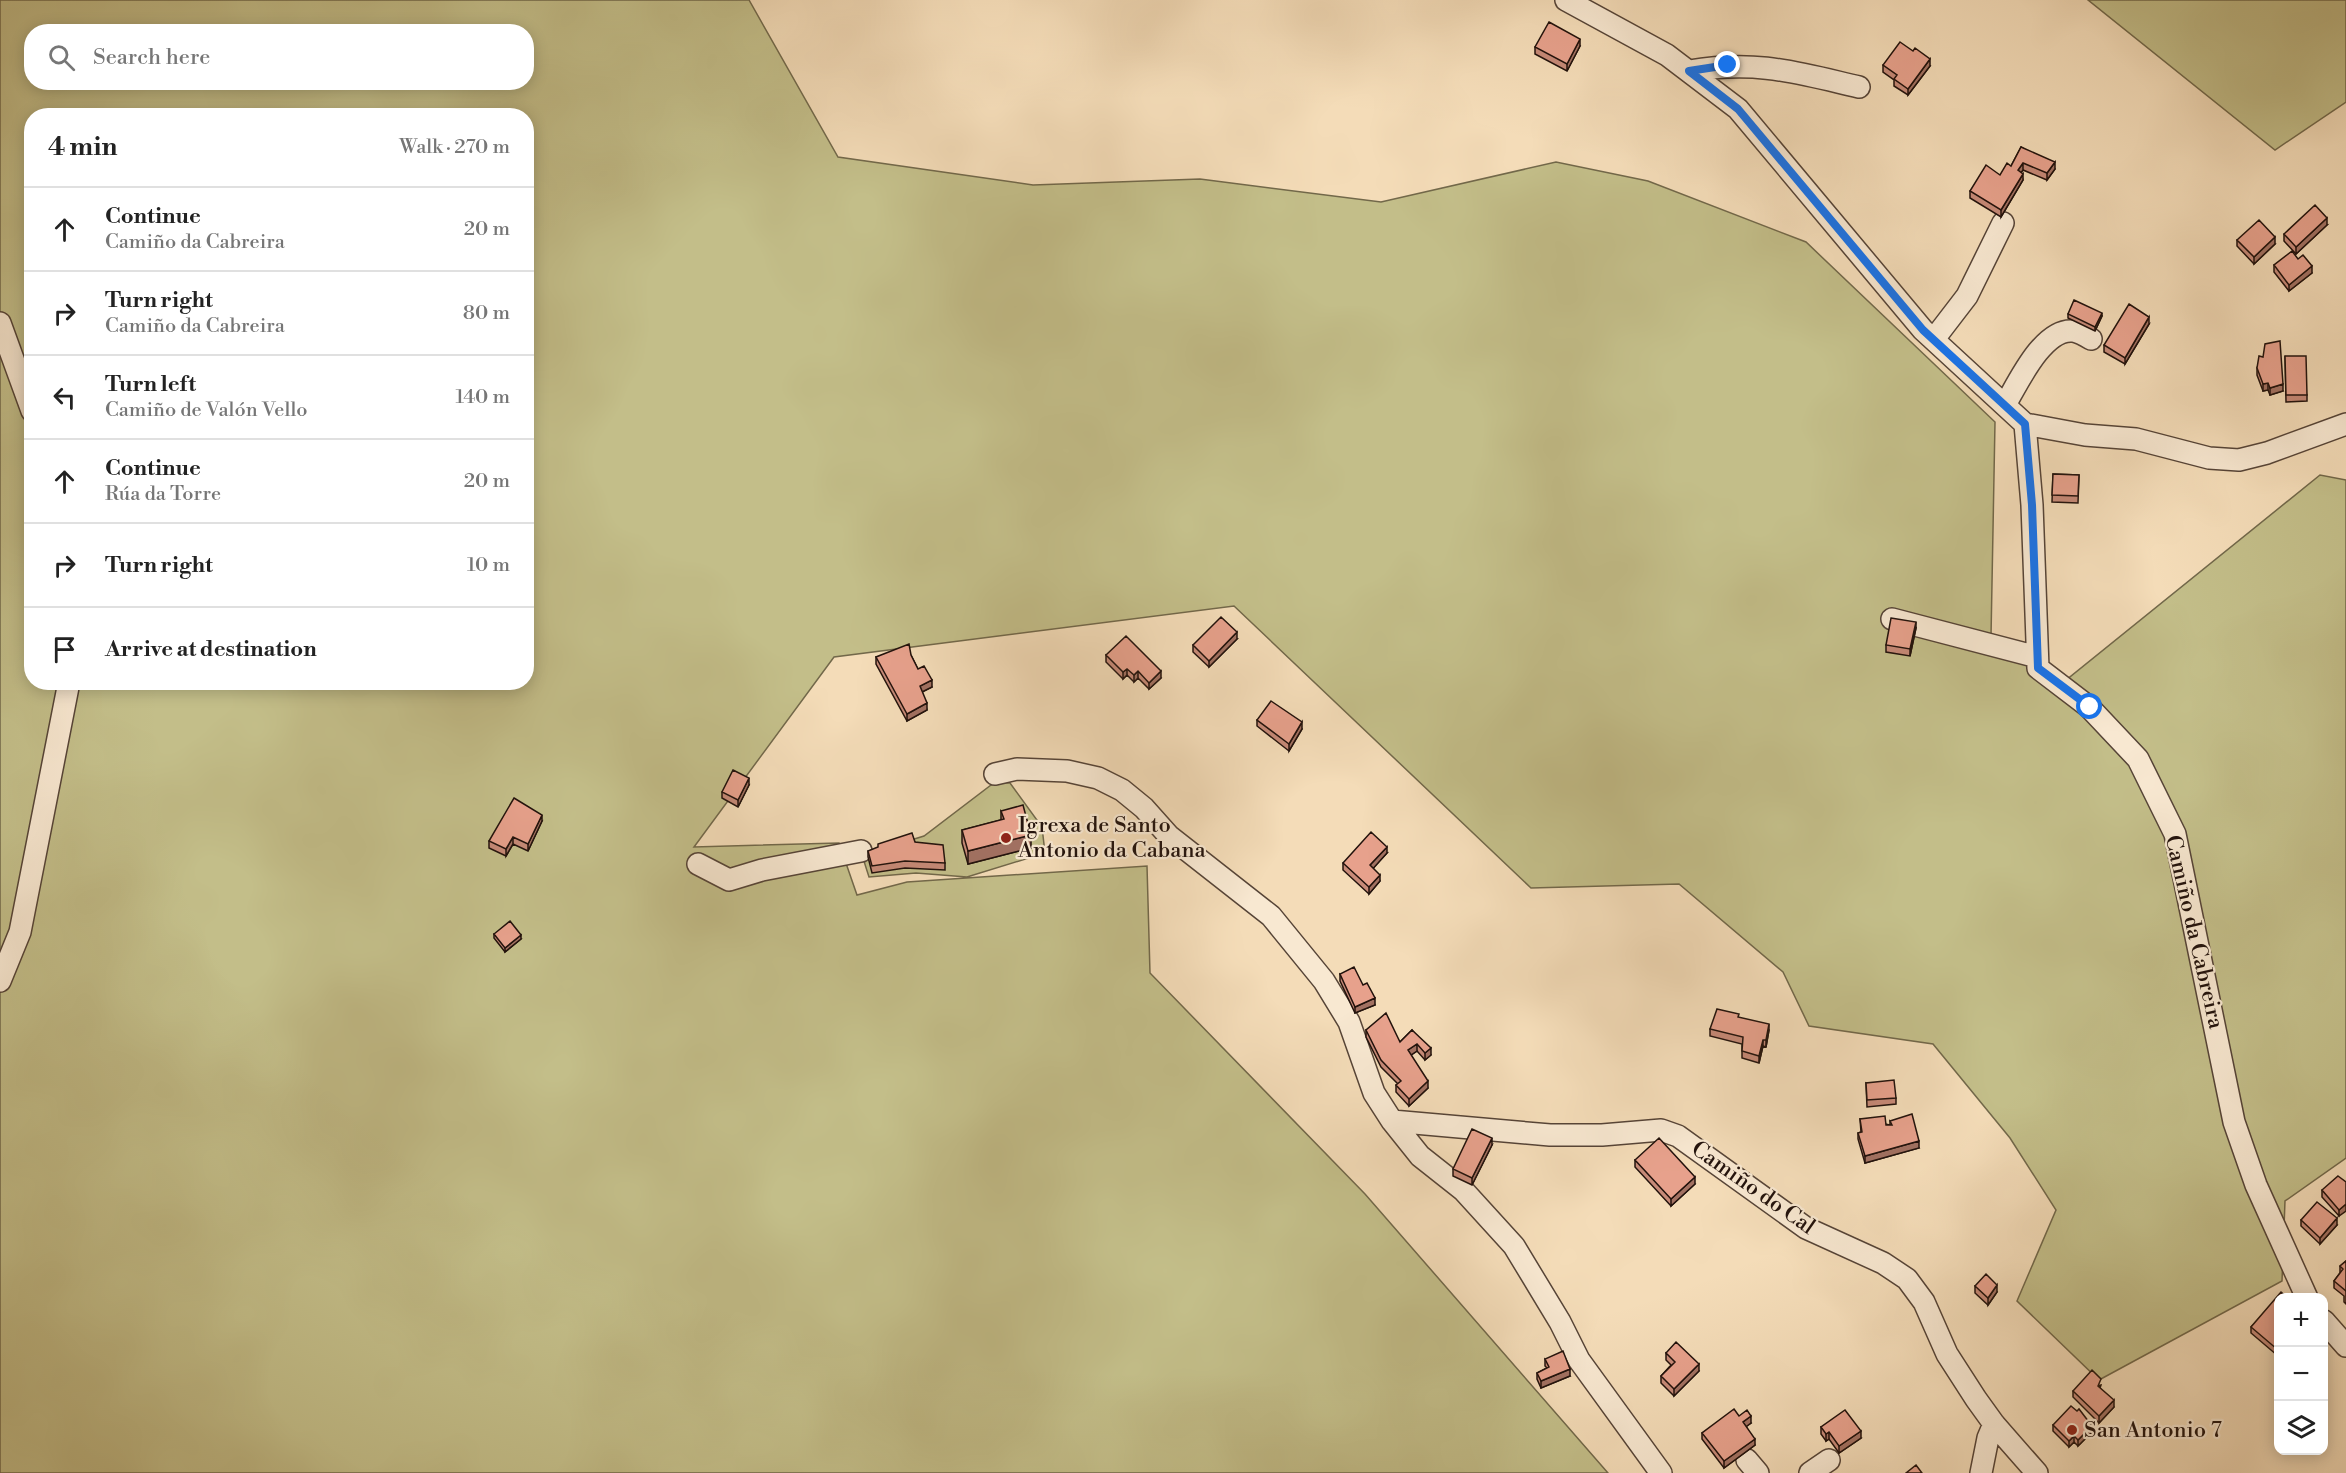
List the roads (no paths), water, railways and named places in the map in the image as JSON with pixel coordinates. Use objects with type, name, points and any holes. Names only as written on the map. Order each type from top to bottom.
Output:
[{"type":"street","points":[[1566,0],[1667,55],[1738,109],[1934,339],[2025,424],[2085,435],[2136,439],[2209,458],[2239,460],[2266,453],[2346,424]]},
{"type":"street","points":[[1689,71],[1728,65],[1776,67],[1859,87]]},
{"type":"street","points":[[1934,339],[1967,296],[2003,223]]},
{"type":"street","points":[[0,323],[24,389]]},
{"type":"street","points":[[2005,405],[2040,348],[2052,337],[2073,331],[2091,339]]},
{"type":"street","points":[[1892,619],[2037,657],[2032,505],[2025,424]]},
{"type":"street","name":"Camiño da Cabreira","points":[[2037,657],[2038,668],[2090,707],[2138,759],[2175,834],[2234,1122],[2256,1185],[2305,1293]]},
{"type":"street","points":[[0,981],[20,932],[67,690]]},
{"type":"street","points":[[995,774],[1017,769],[1067,771],[1098,778],[1130,796],[1169,836],[1271,916],[1324,981],[1349,1022],[1374,1093],[1392,1121],[1420,1156],[1463,1190],[1514,1246],[1560,1322],[1579,1360],[1661,1473]]},
{"type":"street","points":[[698,864],[729,880],[762,870],[861,851]]},
{"type":"street","name":"Camiño do Cal","points":[[1392,1121],[1550,1135],[1662,1130],[1678,1136],[1806,1228],[1883,1263],[1907,1279],[1924,1302],[1947,1354],[1994,1424],[2037,1473]]},
{"type":"street","points":[[2328,1326],[2346,1346]]},
{"type":"street","points":[[1981,1473],[1988,1438],[1994,1424]]},
{"type":"street","points":[[1810,1473],[1829,1460]]},
{"type":"place","name":"Igrexa de Santo Antonio da Cabana","points":[[1006,838]]},
{"type":"place","name":"San Antonio 7","points":[[2072,1430]]}]
